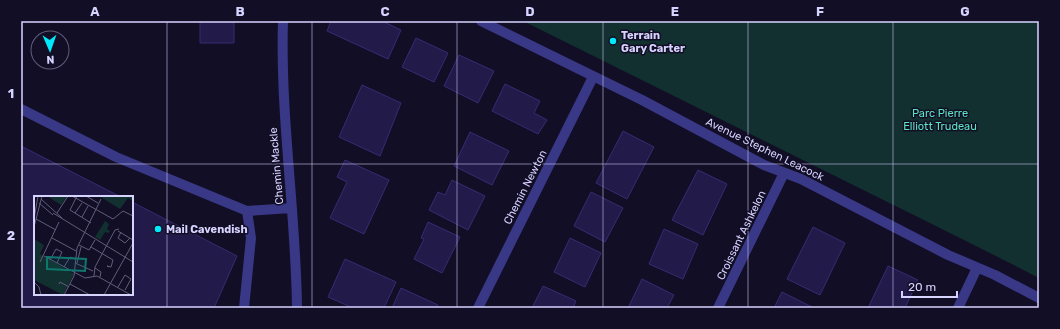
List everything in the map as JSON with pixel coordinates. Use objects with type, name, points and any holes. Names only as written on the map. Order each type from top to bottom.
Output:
[{"type":"street","name":"Chemin Mackle","points":[[283,21],[283,97],[297,308]]},
{"type":"street","name":"Avenue Stephen Leacock","points":[[481,21],[764,165],[812,185],[948,255],[995,275],[1039,298]]},
{"type":"street","name":"Chemin Newton","points":[[478,308],[593,77]]},
{"type":"street","points":[[21,108],[116,157],[247,211],[291,208]]},
{"type":"street","name":"Croissant Ashkelon","points":[[718,308],[784,173]]},
{"type":"street","points":[[244,308],[251,238],[247,211]]},
{"type":"street","points":[[958,308],[977,268]]},
{"type":"green space","name":"Parc Pierre Elliott Trudeau","points":[[523,21],[1039,21],[1039,278],[972,244]]},
{"type":"building","points":[[200,21],[234,21],[234,43],[200,43]]},
{"type":"building","points":[[331,21],[382,21],[401,30],[388,59],[327,31]]},
{"type":"building","points":[[416,38],[448,53],[434,82],[402,67]]},
{"type":"building","points":[[459,55],[494,71],[478,103],[444,86]]},
{"type":"building","points":[[505,84],[540,101],[534,113],[547,120],[538,134],[492,111]]},
{"type":"building","points":[[362,85],[401,103],[380,156],[339,137]]},
{"type":"building","points":[[623,131],[654,147],[627,199],[596,183]]},
{"type":"building","points":[[470,132],[509,151],[492,185],[454,166]]},
{"type":"building","name":"Mail Cavendish","points":[[21,146],[119,196],[34,196],[34,295],[133,295],[133,203],[237,256],[214,308],[21,308]]},
{"type":"building","points":[[345,160],[389,180],[364,234],[330,218],[347,182],[337,177]]},
{"type":"building","points":[[698,170],[727,184],[703,235],[672,220]]},
{"type":"building","points":[[452,180],[485,196],[468,230],[429,210],[438,192],[445,195]]},
{"type":"building","points":[[591,192],[623,208],[605,242],[574,226]]},
{"type":"building","points":[[428,222],[460,237],[442,273],[414,259],[424,239],[421,238]]},
{"type":"building","points":[[813,227],[845,243],[820,295],[787,279]]},
{"type":"building","points":[[664,229],[698,244],[683,279],[649,264]]},
{"type":"building","points":[[570,238],[601,253],[585,287],[554,272]]},
{"type":"building","points":[[345,259],[396,282],[384,308],[353,308],[328,297]]},
{"type":"building","points":[[888,266],[918,280],[905,308],[868,308]]},
{"type":"building","points":[[642,279],[674,295],[667,308],[628,308]]},
{"type":"building","points":[[543,286],[576,301],[573,308],[532,308]]},
{"type":"building","points":[[401,288],[438,305],[437,308],[392,308]]},
{"type":"building","points":[[782,292],[812,307],[812,308],[774,308]]},
{"type":"place","name":"Terrain Gary Carter","points":[[613,41]]},
{"type":"place","name":"Mail Cavendish","points":[[158,229]]}]
